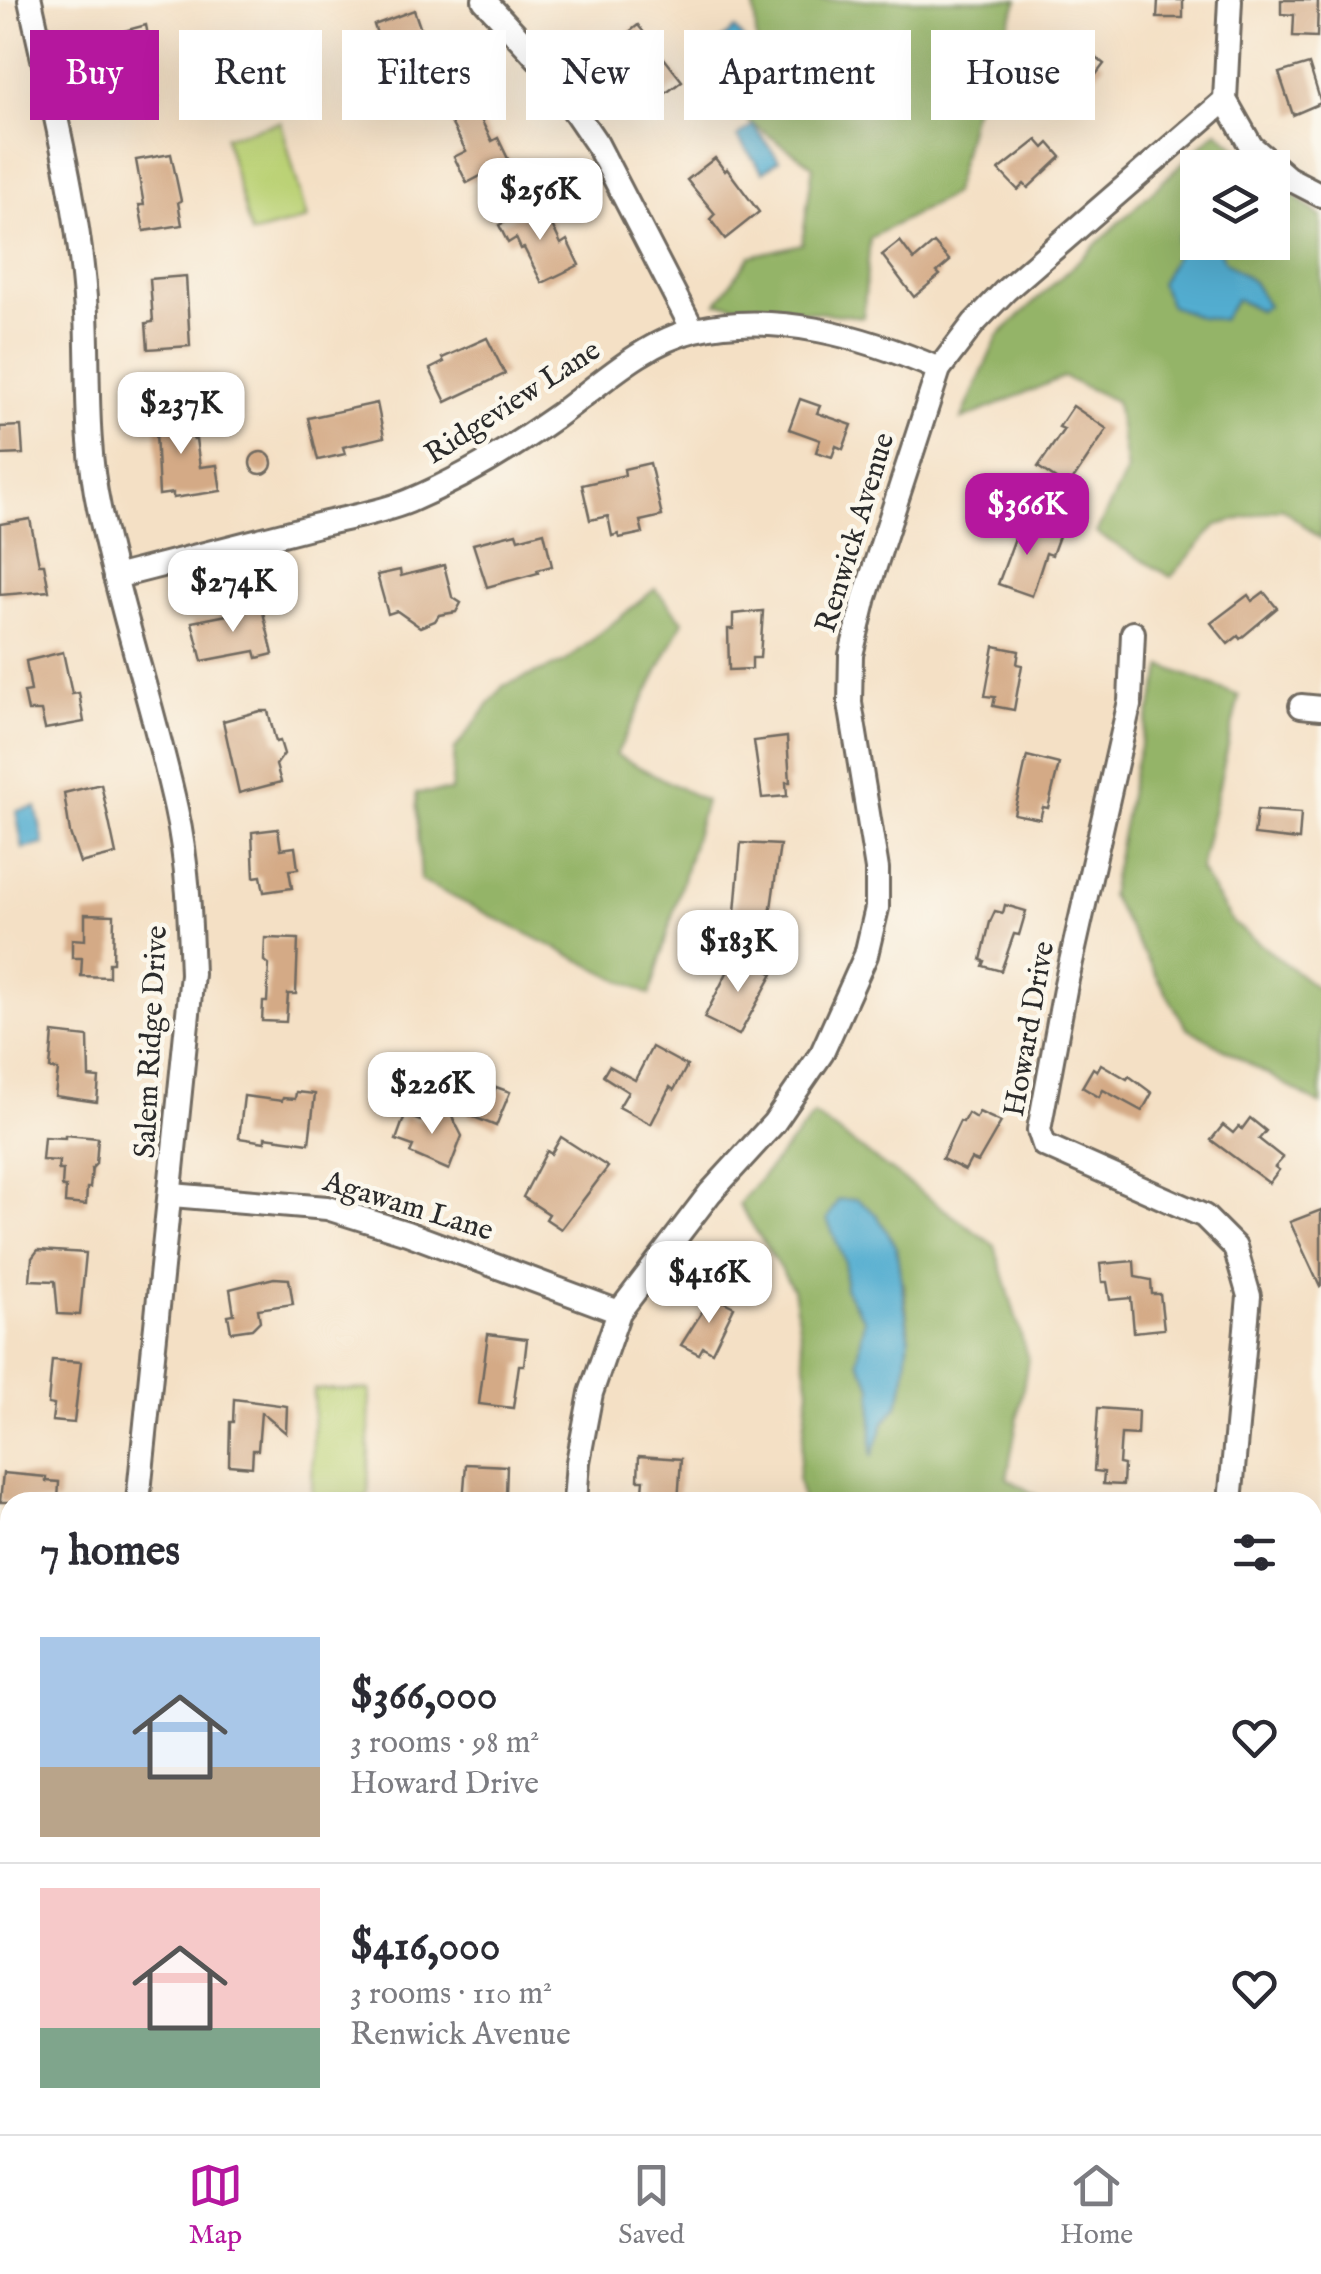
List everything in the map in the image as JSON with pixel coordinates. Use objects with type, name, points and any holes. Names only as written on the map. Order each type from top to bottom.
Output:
[{"type":"street","name":"Salem Ridge Drive","points":[[30,0],[69,176],[86,313],[88,442],[98,507],[176,811],[188,890],[192,974],[139,1492]]},
{"type":"street","points":[[484,0],[541,62],[597,144],[693,330]]},
{"type":"street","points":[[1230,0],[1225,100],[1251,146],[1288,178],[1321,195]]},
{"type":"street","name":"Renwick Avenue","points":[[576,1492],[592,1394],[619,1312],[710,1193],[774,1123],[822,1053],[866,956],[877,908],[877,869],[850,703],[851,655],[865,596],[939,369],[1005,291],[1225,100]]},
{"type":"street","name":"Ridgeview Lane","points":[[116,577],[405,503],[459,478],[551,420],[650,350],[693,330],[784,326],[829,332],[893,350],[939,369]]},
{"type":"street","name":"Howard Drive","points":[[1133,632],[1130,701],[1066,984],[1039,1130],[1044,1145],[1204,1216],[1235,1247],[1249,1296],[1231,1492]]},
{"type":"street","name":"Agawam Lane","points":[[172,1195],[327,1208],[407,1233],[619,1312]]},
{"type":"green space","points":[[754,0],[1018,0],[1006,30],[931,30],[931,120],[971,120],[953,194],[870,238],[863,317],[717,303],[750,256],[802,244],[813,166],[747,120],[911,120],[911,30],[756,30]]},
{"type":"green space","points":[[281,122],[307,219],[251,234],[225,137]]},
{"type":"green space","points":[[1217,131],[1240,150],[1197,150]]},
{"type":"green space","points":[[1180,166],[1180,260],[1200,260],[1236,299],[1258,310],[1268,306],[1253,282],[1223,260],[1290,260],[1290,192],[1321,217],[1321,539],[1282,508],[1217,525],[1171,577],[1096,533],[1127,471],[1116,401],[1063,377],[961,420],[998,336]]},
{"type":"green space","points":[[655,589],[683,621],[616,755],[705,801],[650,995],[421,881],[416,793],[451,791],[455,749],[503,686],[565,662]]},
{"type":"green space","points":[[1163,666],[1239,696],[1200,870],[1233,923],[1321,991],[1321,1105],[1186,1027],[1110,895],[1135,764]]},
{"type":"green space","points":[[814,1115],[995,1246],[1028,1359],[1007,1478],[1030,1492],[801,1492],[798,1478],[809,1389],[793,1289],[739,1204]],"holes":[[[845,1262],[904,1284],[909,1336],[904,1384],[872,1453],[872,1386],[858,1361],[864,1319],[845,1289]]]},
{"type":"green space","points":[[314,1389],[370,1390],[368,1492],[312,1492]]},
{"type":"water","points":[[753,125],[779,160],[763,172],[737,137]]},
{"type":"water","points":[[1178,236],[1180,260],[1224,260],[1253,282],[1268,306],[1259,310],[1236,299],[1222,320],[1171,306],[1160,283],[1177,253]]},
{"type":"water","points":[[36,807],[44,844],[23,849],[16,811]]},
{"type":"water","points":[[857,1199],[877,1215],[896,1246],[909,1336],[904,1384],[897,1407],[884,1422],[872,1457],[872,1386],[858,1361],[864,1319],[845,1289],[845,1262],[827,1219],[838,1200]]},
{"type":"building","points":[[1158,0],[1183,0],[1183,18],[1157,18]]},
{"type":"building","points":[[1281,0],[1318,0],[1317,37],[1293,36],[1294,15],[1281,14]]},
{"type":"building","points":[[414,10],[421,30],[376,30],[374,25]]},
{"type":"building","points":[[1095,57],[1104,64],[1095,76]]},
{"type":"building","points":[[664,58],[682,81],[664,95]]},
{"type":"building","points":[[1309,64],[1321,103],[1293,115],[1279,73]]},
{"type":"building","points":[[450,120],[481,120],[492,141],[498,138],[509,161],[467,183],[454,157],[466,151]]},
{"type":"building","points":[[1037,140],[1044,148],[1049,143],[1061,157],[1028,188],[1024,184],[1018,190],[999,170]]},
{"type":"building","points":[[171,154],[182,225],[144,231],[136,160]]},
{"type":"building","points":[[715,158],[759,212],[725,239],[710,219],[715,214],[687,180]]},
{"type":"building","points":[[542,204],[561,244],[567,240],[579,265],[542,283],[524,248],[516,238],[508,243],[499,225]]},
{"type":"building","points":[[900,241],[914,260],[934,243],[950,261],[914,297],[882,255]]},
{"type":"building","points":[[186,276],[190,346],[148,349],[146,323],[153,322],[150,279]]},
{"type":"building","points":[[487,338],[505,374],[446,402],[430,369],[444,362],[442,358]]},
{"type":"building","points":[[800,399],[820,406],[817,413],[852,425],[843,449],[836,446],[832,457],[816,452],[820,440],[789,429]]},
{"type":"building","points":[[377,403],[384,437],[343,447],[345,454],[318,460],[308,418]]},
{"type":"building","points":[[185,405],[200,467],[217,465],[221,491],[173,498],[173,493],[159,495],[155,409]]},
{"type":"building","points":[[1073,406],[1107,429],[1068,487],[1038,467],[1064,429],[1059,427]]},
{"type":"building","points":[[21,426],[23,454],[0,455],[0,427]]},
{"type":"building","points":[[261,452],[269,455],[269,471],[261,474],[253,471],[250,463],[253,455]]},
{"type":"building","points":[[650,463],[662,516],[640,521],[643,533],[619,538],[618,534],[612,536],[608,516],[590,520],[582,485],[625,475],[624,469]]},
{"type":"building","points":[[30,519],[49,591],[0,595],[0,524]]},
{"type":"building","points":[[1021,522],[1059,536],[1052,555],[1046,553],[1032,596],[998,584]]},
{"type":"building","points":[[544,532],[552,566],[487,587],[473,544],[516,533],[518,539]]},
{"type":"building","points":[[444,565],[452,597],[461,603],[456,612],[439,615],[420,627],[397,611],[388,614],[377,575],[400,570],[401,576]]},
{"type":"building","points":[[1264,592],[1277,608],[1240,639],[1238,636],[1228,644],[1211,623],[1248,595],[1252,601]]},
{"type":"building","points":[[262,608],[273,654],[257,658],[255,651],[202,661],[192,622]]},
{"type":"building","points":[[763,611],[760,658],[752,658],[752,669],[729,670],[728,629],[733,629],[733,614]]},
{"type":"building","points":[[994,646],[1019,651],[1017,664],[1022,665],[1014,710],[993,706],[995,697],[985,696]]},
{"type":"building","points":[[63,652],[72,694],[79,693],[84,722],[45,729],[41,711],[28,711],[24,692],[31,691],[26,661]]},
{"type":"building","points":[[268,711],[276,742],[280,741],[284,754],[276,765],[281,782],[239,793],[223,721]]},
{"type":"building","points":[[787,737],[787,796],[762,798],[754,741]]},
{"type":"building","points":[[1027,756],[1059,764],[1048,808],[1043,807],[1040,819],[1014,814]]},
{"type":"building","points":[[101,784],[116,854],[80,863],[70,833],[64,793]]},
{"type":"building","points":[[1257,810],[1301,813],[1299,840],[1254,835]]},
{"type":"building","points":[[278,829],[281,849],[295,847],[298,869],[289,870],[292,888],[264,892],[261,876],[254,877],[252,832]]},
{"type":"building","points":[[741,843],[780,845],[770,915],[735,912]]},
{"type":"building","points":[[1005,905],[1026,911],[1001,971],[983,966],[985,961],[981,960],[990,922],[995,911],[1003,913]]},
{"type":"building","points":[[85,914],[114,915],[109,977],[81,976],[82,958],[72,958],[72,939],[85,940]]},
{"type":"building","points":[[265,938],[298,939],[296,994],[288,994],[286,1022],[262,1021],[269,965],[264,961]]},
{"type":"building","points":[[736,955],[773,974],[739,1035],[704,1018]]},
{"type":"building","points":[[53,1033],[88,1037],[89,1077],[99,1078],[97,1102],[55,1096],[58,1070],[50,1069]]},
{"type":"building","points":[[652,1047],[687,1066],[674,1090],[670,1087],[651,1124],[619,1107],[628,1092],[603,1076],[609,1066],[635,1080]]},
{"type":"building","points":[[1101,1064],[1127,1079],[1129,1076],[1152,1093],[1142,1111],[1103,1090],[1099,1097],[1082,1087],[1093,1068],[1097,1071]]},
{"type":"building","points":[[496,1087],[510,1092],[496,1126],[469,1115],[477,1096],[490,1101]]},
{"type":"building","points":[[296,1092],[315,1094],[309,1143],[239,1138],[244,1096],[282,1101],[295,1099]]},
{"type":"building","points":[[427,1105],[451,1114],[462,1136],[449,1170],[410,1153],[413,1146],[396,1140],[405,1115],[420,1121]]},
{"type":"building","points":[[979,1112],[1001,1122],[978,1162],[971,1159],[965,1170],[942,1159],[960,1121],[968,1113],[976,1118]]},
{"type":"building","points":[[1250,1118],[1266,1131],[1259,1139],[1283,1158],[1269,1183],[1211,1140],[1223,1125],[1233,1133]]},
{"type":"building","points":[[44,1137],[98,1138],[86,1205],[65,1203],[66,1187],[62,1187],[59,1161],[42,1160]]},
{"type":"building","points":[[561,1137],[608,1167],[561,1229],[546,1219],[549,1214],[523,1197],[547,1151],[551,1154]]},
{"type":"building","points":[[1321,1210],[1321,1286],[1320,1287],[1290,1222]]},
{"type":"building","points":[[38,1250],[86,1253],[80,1315],[58,1314],[55,1281],[30,1280],[32,1258]]},
{"type":"building","points":[[1134,1261],[1135,1277],[1151,1280],[1152,1294],[1160,1294],[1164,1329],[1134,1332],[1131,1298],[1110,1300],[1107,1282],[1102,1282],[1100,1264]]},
{"type":"building","points":[[274,1278],[289,1279],[293,1304],[258,1309],[260,1321],[252,1329],[231,1332],[228,1315],[234,1314],[230,1289]]},
{"type":"building","points":[[712,1296],[734,1307],[712,1352],[703,1347],[699,1354],[681,1345]]},
{"type":"building","points":[[488,1334],[527,1339],[513,1408],[479,1404]]},
{"type":"building","points":[[52,1360],[81,1362],[74,1423],[52,1421],[54,1405],[48,1404]]},
{"type":"building","points":[[234,1399],[287,1406],[286,1433],[261,1412],[258,1450],[253,1450],[252,1467],[229,1465]]},
{"type":"building","points":[[1098,1408],[1138,1411],[1137,1435],[1121,1434],[1119,1464],[1124,1465],[1123,1485],[1103,1484],[1104,1472],[1094,1471]]},
{"type":"building","points":[[639,1456],[681,1459],[679,1492],[643,1492],[644,1480],[638,1480]]},
{"type":"building","points":[[466,1464],[507,1466],[506,1492],[464,1492]]},
{"type":"building","points":[[3,1473],[59,1482],[58,1492],[1,1492]]}]
